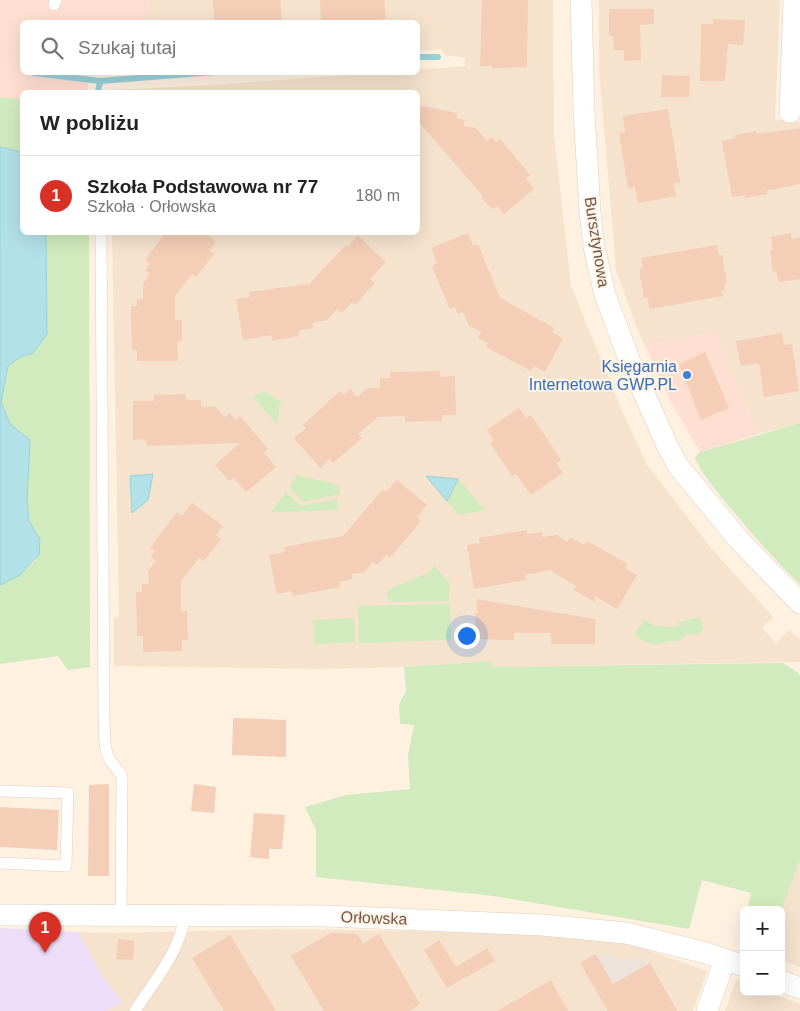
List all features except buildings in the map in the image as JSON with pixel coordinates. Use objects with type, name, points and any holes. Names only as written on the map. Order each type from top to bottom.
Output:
[{"type":"street","name":"Bursztynowa","points":[[581,0],[584,111],[590,212],[594,246],[604,295],[630,362],[678,466],[739,540],[800,603]]},
{"type":"street","points":[[790,112],[794,0]]},
{"type":"street","name":"Orłowska","points":[[0,915],[327,916],[542,925],[626,933],[734,962]]},
{"type":"street","points":[[707,1011],[734,962]]},
{"type":"street","points":[[785,982],[800,988]]},
{"type":"lane","points":[[101,235],[104,718],[107,753],[122,777],[121,916]]},
{"type":"lane","points":[[0,791],[68,793],[66,866],[0,863]]},
{"type":"lane","points":[[135,1011],[172,952],[184,926],[184,916]]},
{"type":"shaded area","points":[[0,0],[148,0],[150,20],[20,20],[20,75],[88,75],[88,90],[20,90],[20,99],[0,97]]},
{"type":"shaded area","points":[[148,0],[553,0],[554,135],[571,286],[623,413],[647,465],[712,549],[773,617],[762,628],[776,643],[789,630],[800,639],[800,662],[492,667],[492,661],[404,667],[319,669],[114,666],[114,618],[119,617],[112,235],[420,235],[420,90],[110,90],[350,75],[420,75],[420,70],[465,66],[465,58],[445,55],[441,49],[420,51],[420,20],[150,20]]},
{"type":"shaded area","points":[[599,0],[780,0],[775,119],[793,122],[800,121],[800,423],[758,434],[715,332],[645,346],[616,270],[599,69]]},
{"type":"shaded area","points":[[715,332],[758,434],[700,452],[672,404],[645,346]]},
{"type":"shaded area","points":[[800,861],[800,967],[785,961],[785,906],[783,906]]},
{"type":"shaded area","points":[[0,928],[78,932],[101,974],[122,1002],[107,1011],[0,1011]]},
{"type":"shaded area","points":[[277,929],[536,933],[619,940],[707,971],[693,1011],[107,1011],[122,1002],[101,974],[78,932],[115,933]]},
{"type":"shaded area","points":[[596,954],[650,963],[677,1011],[608,1011],[580,963]]},
{"type":"shaded area","points":[[736,980],[740,982],[740,996],[779,996],[800,1004],[800,1011],[725,1011]]},
{"type":"green space","points":[[0,97],[20,99],[20,153],[0,147]]},
{"type":"green space","points":[[46,235],[89,235],[90,667],[68,670],[58,656],[0,664],[0,585],[28,568],[36,559],[40,549],[40,544],[30,523],[27,498],[30,440],[10,424],[1,402],[8,366],[20,357],[33,353],[47,334]]},
{"type":"green space","points":[[264,392],[283,402],[279,406],[278,425],[252,396]]},
{"type":"green space","points":[[800,423],[800,584],[760,542],[725,501],[699,467],[695,457],[700,452]]},
{"type":"green space","points":[[297,475],[339,485],[340,494],[303,502],[289,487]]},
{"type":"green space","points":[[458,479],[485,510],[459,515],[447,501]]},
{"type":"green space","points":[[286,492],[301,506],[338,499],[337,510],[271,512]]},
{"type":"green space","points":[[434,565],[450,584],[449,601],[391,602],[388,599],[386,591],[430,572]]},
{"type":"green space","points":[[450,604],[451,640],[359,643],[358,606]]},
{"type":"green space","points":[[701,617],[703,629],[698,634],[687,634],[678,642],[668,641],[654,644],[634,635],[644,620],[655,626],[677,627],[679,622]]},
{"type":"green space","points":[[354,618],[355,642],[314,644],[313,620]]},
{"type":"green space","points":[[492,661],[493,667],[783,663],[800,676],[800,861],[783,906],[748,906],[751,893],[702,880],[689,929],[493,896],[316,877],[316,830],[305,807],[346,795],[410,789],[408,755],[414,725],[400,724],[399,704],[406,691],[404,667]]},
{"type":"water","points":[[0,147],[20,152],[20,235],[46,235],[47,334],[33,353],[20,357],[8,366],[1,402],[10,424],[30,440],[27,499],[29,521],[40,540],[39,555],[20,575],[0,585]]},
{"type":"water","points":[[153,474],[148,500],[132,513],[130,476]]},
{"type":"water","points":[[426,476],[458,479],[447,501]]},
{"type":"waterway","points":[[420,57],[438,57]]},
{"type":"waterway","points":[[50,75],[100,81],[177,75]]},
{"type":"waterway","points":[[98,90],[100,81]]},
{"type":"place","name":"Księgarnia Internetowa GWP.PL","points":[[687,375]]},
{"type":"place","name":"Szkoła Podstawowa nr 77","points":[[45,953]]}]
